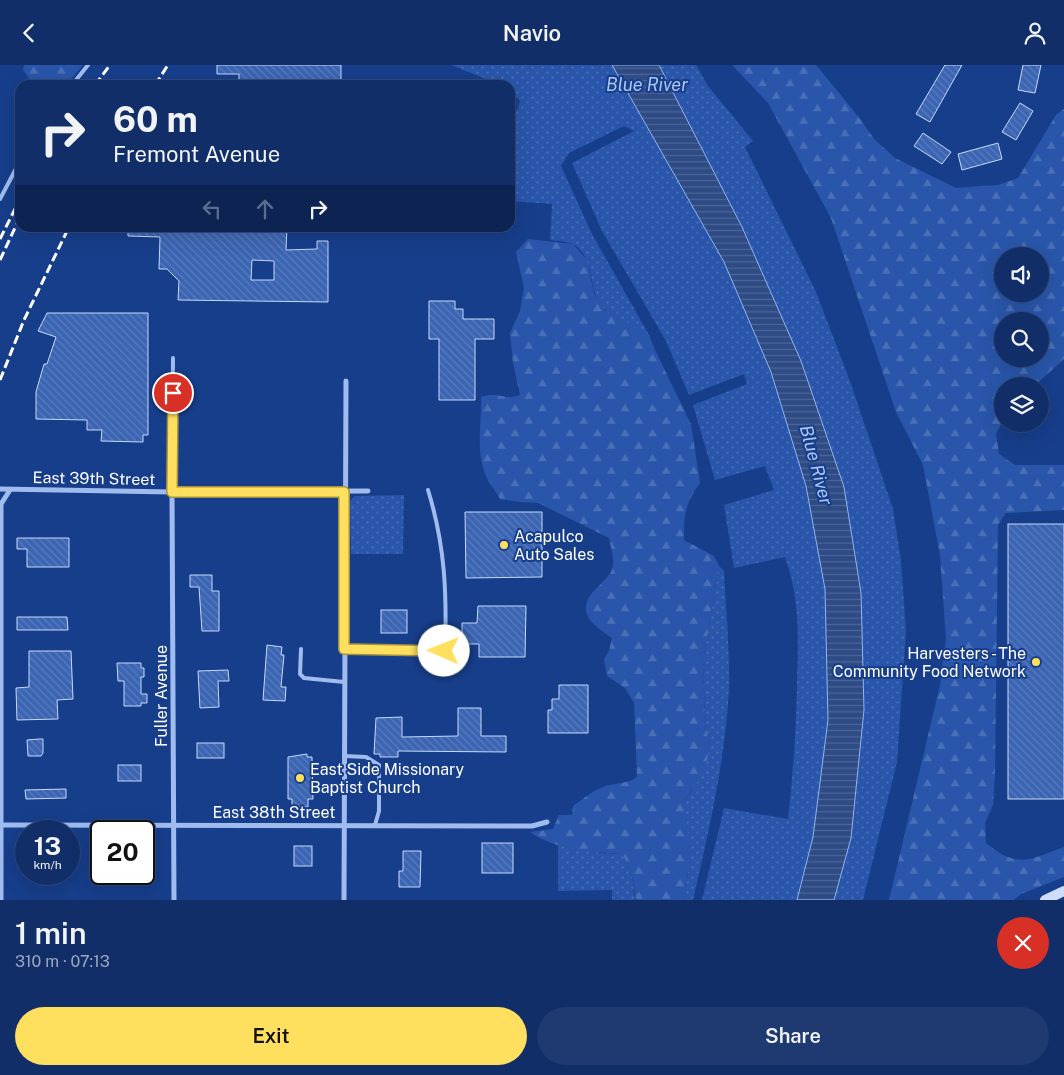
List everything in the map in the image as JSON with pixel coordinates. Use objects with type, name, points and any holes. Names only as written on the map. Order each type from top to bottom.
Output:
[{"type":"main road","points":[[1045,900],[1064,891]]},
{"type":"street","points":[[344,900],[344,492],[346,381]]},
{"type":"street","name":"East 39th Street","points":[[0,489],[172,492],[368,491]]},
{"type":"street","points":[[1,900],[1,504],[10,490]]},
{"type":"street","name":"Fuller Avenue","points":[[172,492],[174,900]]},
{"type":"street","name":"East 38th Street","points":[[1,825],[532,827],[547,822]]},
{"type":"lane","points":[[76,80],[88,65]]},
{"type":"lane","points":[[0,199],[15,170]]},
{"type":"lane","points":[[172,492],[173,358]]},
{"type":"lane","points":[[344,649],[444,651],[447,606],[444,557],[439,524],[428,490]]},
{"type":"lane","points":[[301,649],[300,674],[304,678],[344,682]]},
{"type":"lane","points":[[344,756],[366,757],[379,765],[379,811],[375,825]]},
{"type":"green space","points":[[24,65],[83,65],[70,80],[30,80],[23,70]]},
{"type":"green space","points":[[451,65],[612,65],[724,262],[771,372],[806,486],[825,589],[828,720],[813,837],[797,900],[702,900],[724,808],[788,819],[793,769],[798,637],[796,605],[790,574],[785,557],[734,568],[724,505],[774,490],[765,466],[715,480],[693,405],[747,384],[744,374],[689,395],[666,341],[602,231],[572,163],[634,131],[624,126],[569,153],[561,166],[592,234],[649,335],[611,315],[600,304],[589,267],[580,250],[571,243],[550,240],[552,204],[515,201],[515,115],[520,101],[515,96],[515,80],[488,80]]},
{"type":"green space","points":[[659,65],[696,65],[708,86],[753,141],[745,147],[816,292],[851,384],[893,509],[901,561],[906,631],[897,762],[863,900],[834,900],[851,838],[864,710],[861,593],[844,487],[742,227]]},
{"type":"green space","points":[[732,65],[816,65],[858,116],[874,139],[895,158],[956,188],[998,185],[1018,178],[1056,115],[1064,109],[1064,359],[1044,377],[994,377],[994,432],[997,432],[999,454],[1015,465],[1064,465],[1064,510],[1006,513],[998,525],[995,774],[993,805],[985,823],[986,843],[1007,856],[1024,860],[1064,847],[1064,877],[1021,894],[1014,900],[889,900],[940,685],[946,639],[940,555],[923,465],[896,412],[831,218],[768,103]]},
{"type":"green space","points":[[528,239],[573,244],[587,260],[594,293],[605,311],[620,320],[640,327],[649,335],[691,424],[700,483],[691,496],[686,510],[684,540],[714,556],[719,566],[703,661],[705,720],[709,744],[706,770],[683,802],[689,839],[688,875],[684,900],[636,900],[632,876],[623,854],[575,849],[551,843],[530,832],[553,829],[559,815],[572,815],[573,806],[591,793],[603,787],[629,781],[637,777],[634,703],[625,688],[607,676],[604,659],[609,651],[612,638],[590,620],[586,608],[587,601],[592,593],[611,572],[613,555],[609,538],[538,503],[500,499],[487,478],[480,453],[481,397],[492,395],[514,397],[520,395],[513,363],[510,333],[520,311],[524,288],[516,252]]},
{"type":"green space","points":[[404,495],[403,554],[351,554],[350,501],[355,496]]},
{"type":"green space","points":[[719,566],[724,571],[728,631],[729,690],[727,717],[716,796],[693,900],[684,900],[688,874],[683,802],[692,790],[709,744],[705,720],[703,661]]},
{"type":"green space","points":[[558,844],[601,853],[623,854],[632,876],[635,900],[612,900],[612,890],[558,891]]},
{"type":"water","name":"Blue River","points":[[612,65],[659,65],[742,227],[801,361],[844,487],[861,593],[864,710],[851,838],[834,900],[797,900],[813,837],[828,720],[825,589],[806,486],[771,372],[724,262]]},
{"type":"building","points":[[217,65],[341,65],[341,80],[239,80],[239,74],[217,74]]},
{"type":"building","points":[[945,65],[962,65],[930,122],[916,114]]},
{"type":"building","points":[[1023,65],[1041,65],[1035,93],[1018,90]]},
{"type":"building","points":[[1020,103],[1033,111],[1016,140],[1002,132]]},
{"type":"building","points":[[923,133],[951,152],[942,164],[914,146]]},
{"type":"building","points":[[998,143],[1002,159],[962,170],[958,154]]},
{"type":"building","points":[[128,232],[287,232],[286,250],[317,249],[317,241],[328,241],[328,302],[178,300],[179,281],[167,269],[159,269],[160,237],[128,236]],"holes":[[[252,260],[274,261],[274,280],[251,280]]]},
{"type":"building","points":[[429,301],[455,301],[455,309],[463,309],[463,319],[494,319],[494,339],[475,339],[475,400],[439,400],[439,339],[429,339]]},
{"type":"building","points":[[47,313],[148,313],[148,435],[143,435],[143,442],[101,441],[102,430],[87,430],[87,420],[36,419],[36,392],[44,364],[47,364],[56,337],[38,331]]},
{"type":"building","name":"Acapulco Auto Sales","points":[[465,512],[542,512],[542,577],[466,578]]},
{"type":"building","name":"Harvesters - The Community Food Network","points":[[1008,524],[1064,524],[1064,799],[1008,799]]},
{"type":"building","points":[[17,538],[69,538],[69,567],[27,567],[27,549],[17,549]]},
{"type":"building","points":[[190,575],[212,575],[212,591],[219,591],[219,631],[202,631],[199,587],[190,587]]},
{"type":"building","points":[[478,606],[526,606],[525,657],[479,657],[479,644],[462,644],[462,623],[477,623]]},
{"type":"building","points":[[381,610],[407,610],[407,633],[381,633]]},
{"type":"building","points":[[17,617],[67,617],[68,630],[17,630]]},
{"type":"building","points":[[267,645],[282,647],[281,655],[284,655],[281,687],[286,687],[285,701],[263,700]]},
{"type":"building","points":[[29,651],[71,651],[73,699],[57,700],[58,719],[17,720],[16,688],[29,687]]},
{"type":"building","points":[[117,663],[141,663],[141,668],[144,668],[144,677],[141,677],[141,694],[147,694],[147,703],[141,703],[141,706],[124,706],[124,681],[118,681]]},
{"type":"building","points":[[228,670],[229,681],[218,681],[219,707],[200,708],[198,671]]},
{"type":"building","points":[[559,685],[588,685],[588,733],[548,733],[548,710],[552,710],[552,699],[559,699]]},
{"type":"building","points":[[458,708],[481,708],[481,736],[506,736],[506,752],[398,751],[398,757],[380,757],[380,754],[374,754],[376,718],[402,717],[402,737],[458,736]]},
{"type":"building","points":[[43,739],[43,753],[41,756],[28,756],[27,740]]},
{"type":"building","points":[[197,743],[224,743],[224,758],[197,758]]},
{"type":"building","name":"East Side Missionary Baptist Church","points":[[307,754],[307,757],[312,757],[313,799],[308,799],[308,807],[292,807],[292,799],[288,799],[288,757]]},
{"type":"building","points":[[118,765],[141,765],[141,781],[118,781]]},
{"type":"building","points":[[66,789],[66,798],[26,799],[25,790]]},
{"type":"building","points":[[482,843],[513,843],[513,873],[482,873]]},
{"type":"building","points":[[294,846],[312,846],[312,866],[294,866]]},
{"type":"building","points":[[403,851],[421,851],[420,887],[399,887],[399,871],[403,871]]},
{"type":"railway","points":[[99,80],[110,65]]},
{"type":"railway","points":[[158,80],[168,65]]},
{"type":"railway","points":[[0,239],[15,209]]},
{"type":"railway","points":[[0,260],[15,228]]},
{"type":"railway","points":[[0,380],[24,320],[67,232]]},
{"type":"place","name":"Acapulco Auto Sales","points":[[504,545]]},
{"type":"place","name":"Harvesters - The Community Food Network","points":[[1036,662]]},
{"type":"place","name":"East Side Missionary Baptist Church","points":[[300,778]]},
{"type":"route","points":[[173,393],[172,492],[344,492],[344,649],[444,651]]}]
